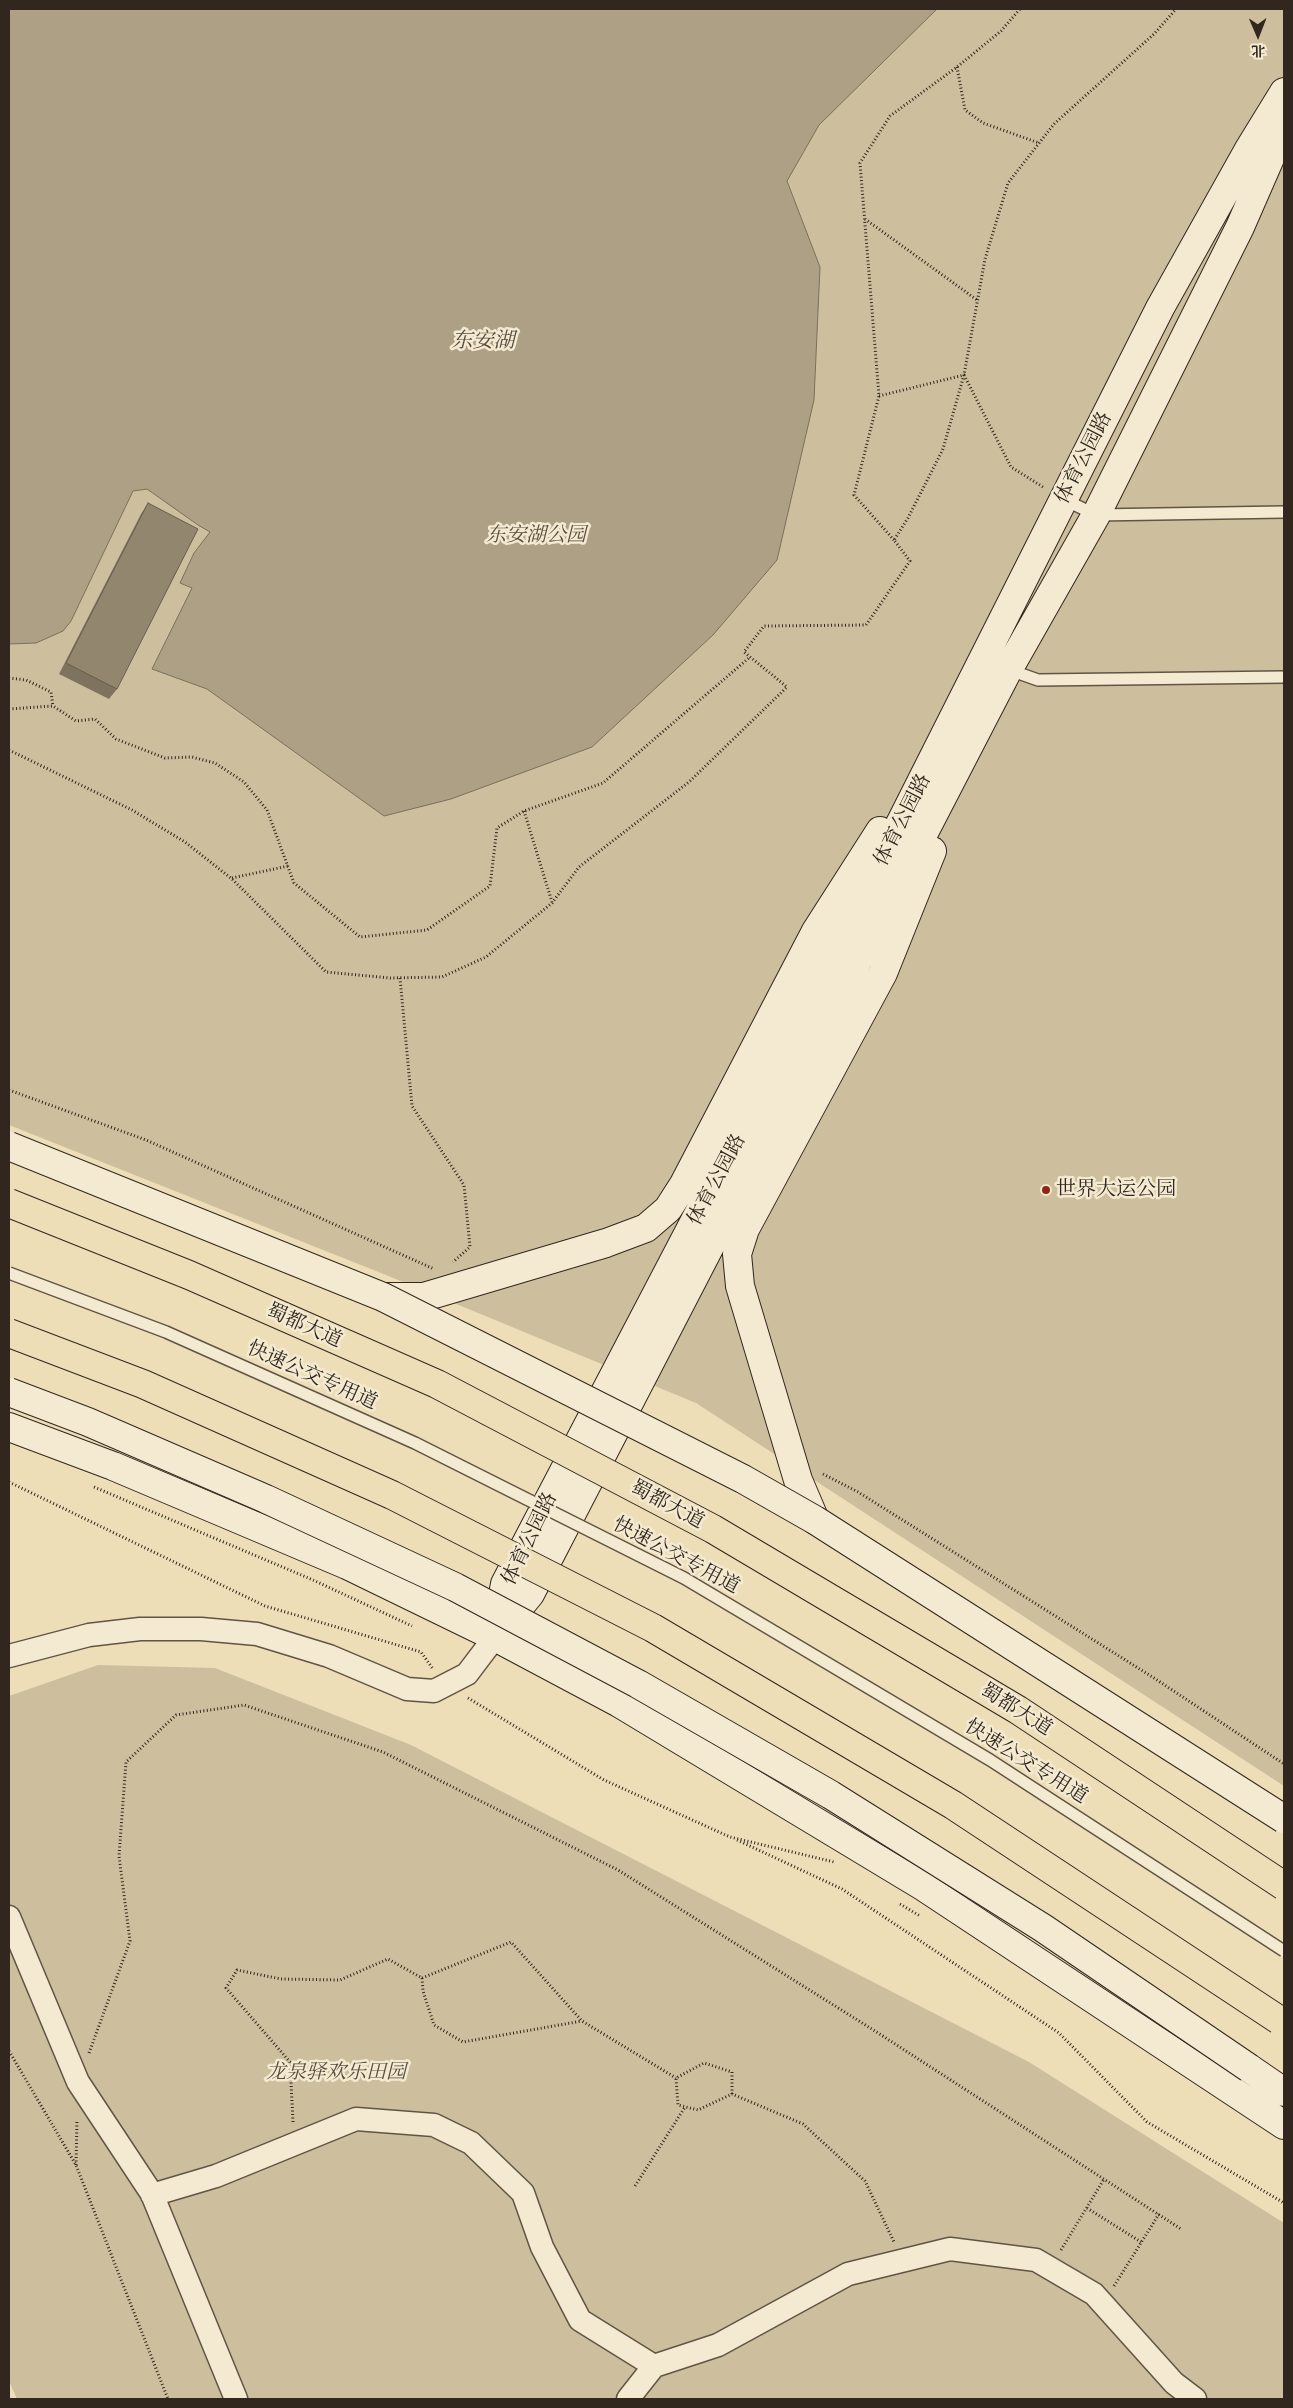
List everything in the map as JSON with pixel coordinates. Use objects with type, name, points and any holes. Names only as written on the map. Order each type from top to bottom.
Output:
[{"type":"highway","name":"蜀都大道","points":[[9,1203],[189,1275],[436,1384],[713,1529],[1018,1710],[1284,1886]]},
{"type":"highway","points":[[9,1332],[143,1384],[392,1495],[653,1628],[952,1805],[1279,2020]]},
{"type":"main road","name":"体育公园路","points":[[494,1637],[506,1584],[835,954],[976,705],[997,664],[1063,499],[1160,308],[1249,149],[1284,92]]},
{"type":"main road","name":"体育公园路","points":[[997,664],[1096,515],[1240,227],[1284,126]]},
{"type":"main road","points":[[383,1297],[424,1297],[447,1280],[606,1243],[646,1228],[668,1209],[684,1184],[816,931],[976,705]]},
{"type":"main road","points":[[815,1520],[798,1480],[740,1286],[737,1254],[745,1230],[882,973],[976,705]]},
{"type":"main road","points":[[9,1146],[383,1297],[743,1479],[815,1520],[1284,1819]]},
{"type":"main road","points":[[9,1392],[88,1422],[266,1499],[455,1587],[638,1684],[831,1794],[1043,1928],[1284,2092]]},
{"type":"main road","points":[[9,1427],[113,1466],[347,1565],[494,1637],[619,1703],[924,1887],[1284,2125]]},
{"type":"street","points":[[9,1656],[89,1635],[140,1629],[201,1629],[257,1634],[329,1656],[406,1689],[434,1690],[466,1674],[494,1637]]},
{"type":"street","points":[[9,1917],[78,2082],[152,2195],[236,2399]]},
{"type":"street","points":[[152,2195],[216,2176],[356,2119],[434,2125],[471,2143],[524,2193],[542,2247],[580,2320],[654,2366]]},
{"type":"street","points":[[628,2399],[654,2366],[718,2345],[848,2274],[950,2249],[1036,2260],[1094,2294],[1174,2382],[1196,2399]]},
{"type":"lane","points":[[1063,499],[1096,515],[1284,512]]},
{"type":"lane","points":[[997,664],[1038,680],[1284,677]]},
{"type":"lane","name":"快速公交专用道","points":[[9,1272],[166,1332],[415,1443],[684,1578],[990,1760],[1284,1951]]},
{"type":"path","points":[[9,750],[132,810],[185,842],[232,879],[326,972],[400,978],[442,977],[486,957],[552,903],[579,867],[689,782],[786,687],[744,652],[764,626],[866,625],[910,561],[854,495],[879,396],[860,163],[890,116],[957,67],[1001,31],[1020,9]]},
{"type":"path","points":[[894,540],[908,518],[944,449],[964,375],[985,259],[1008,183],[1054,124],[1154,34],[1176,9]]},
{"type":"path","points":[[957,67],[965,110],[982,123],[1011,131],[1039,144]]},
{"type":"path","points":[[865,219],[977,300]]},
{"type":"path","points":[[879,396],[964,375]]},
{"type":"path","points":[[964,375],[1011,467],[1063,499]]},
{"type":"path","points":[[9,709],[53,706],[76,721],[95,719],[116,739],[166,758],[192,757],[215,763],[244,782],[267,810],[294,883],[360,937],[427,930],[490,886],[497,828],[524,811],[603,783],[750,657]]},
{"type":"path","points":[[9,678],[26,680],[51,692],[53,706]]},
{"type":"path","points":[[524,811],[552,903]]},
{"type":"path","points":[[232,879],[288,866]]},
{"type":"path","points":[[9,1090],[146,1140],[447,1280],[470,1247],[464,1185],[412,1106],[400,978]]},
{"type":"path","points":[[791,1457],[858,1492],[1154,1678],[1284,1764]]},
{"type":"path","points":[[9,1482],[265,1606],[420,1652],[445,1685],[604,1780],[842,1889],[1060,2034],[1147,2122],[1284,2203]]},
{"type":"path","points":[[89,1485],[313,1580],[418,1628]]},
{"type":"path","points":[[78,2082],[130,1941],[120,1856],[126,1762],[176,1716],[244,1705],[383,1752],[618,1870],[875,2031],[1181,2228]]},
{"type":"path","points":[[730,1837],[836,1863]]},
{"type":"path","points":[[894,1900],[928,1921]]},
{"type":"path","points":[[422,1978],[511,1942],[582,2021],[676,2078]]},
{"type":"path","points":[[294,2124],[290,2062],[226,1988],[237,1970],[281,1979],[340,1980],[388,1959],[422,1978]]},
{"type":"path","points":[[422,1978],[423,1991],[434,2025],[463,2042],[582,2021]]},
{"type":"path","points":[[9,2051],[76,2165],[168,2399]]},
{"type":"path","points":[[676,2078],[704,2063],[732,2072],[732,2094]]},
{"type":"path","points":[[676,2078],[678,2105],[698,2110],[732,2094],[803,2124],[865,2181],[904,2260]]},
{"type":"path","points":[[635,2186],[686,2107]]},
{"type":"path","points":[[76,2165],[78,2119]]},
{"type":"path","points":[[1050,2268],[1104,2178]]},
{"type":"path","points":[[1086,2208],[1141,2242]]},
{"type":"path","points":[[1103,2304],[1159,2214]]},
{"type":"green space","name":"东安湖公园","points":[[9,9],[1284,9],[1284,1786],[696,1403],[386,1275],[9,1125]]},
{"type":"green space","name":"龙泉驿欢乐田园","points":[[98,1665],[215,1668],[411,1745],[1029,2062],[1284,2223],[1284,2399],[17,2399],[9,2381],[9,1696]]},
{"type":"water","name":"东安湖","points":[[9,9],[937,9],[819,125],[787,181],[820,267],[814,400],[777,560],[713,635],[592,747],[451,799],[384,816],[207,689],[152,669],[192,588],[180,583],[194,553],[210,532],[147,489],[133,491],[71,621],[63,631],[36,643],[9,644]]},
{"type":"building","points":[[148,503],[198,529],[117,689],[66,663]]},
{"type":"place","name":"世界大运公园","points":[[1046,1190]]}]
